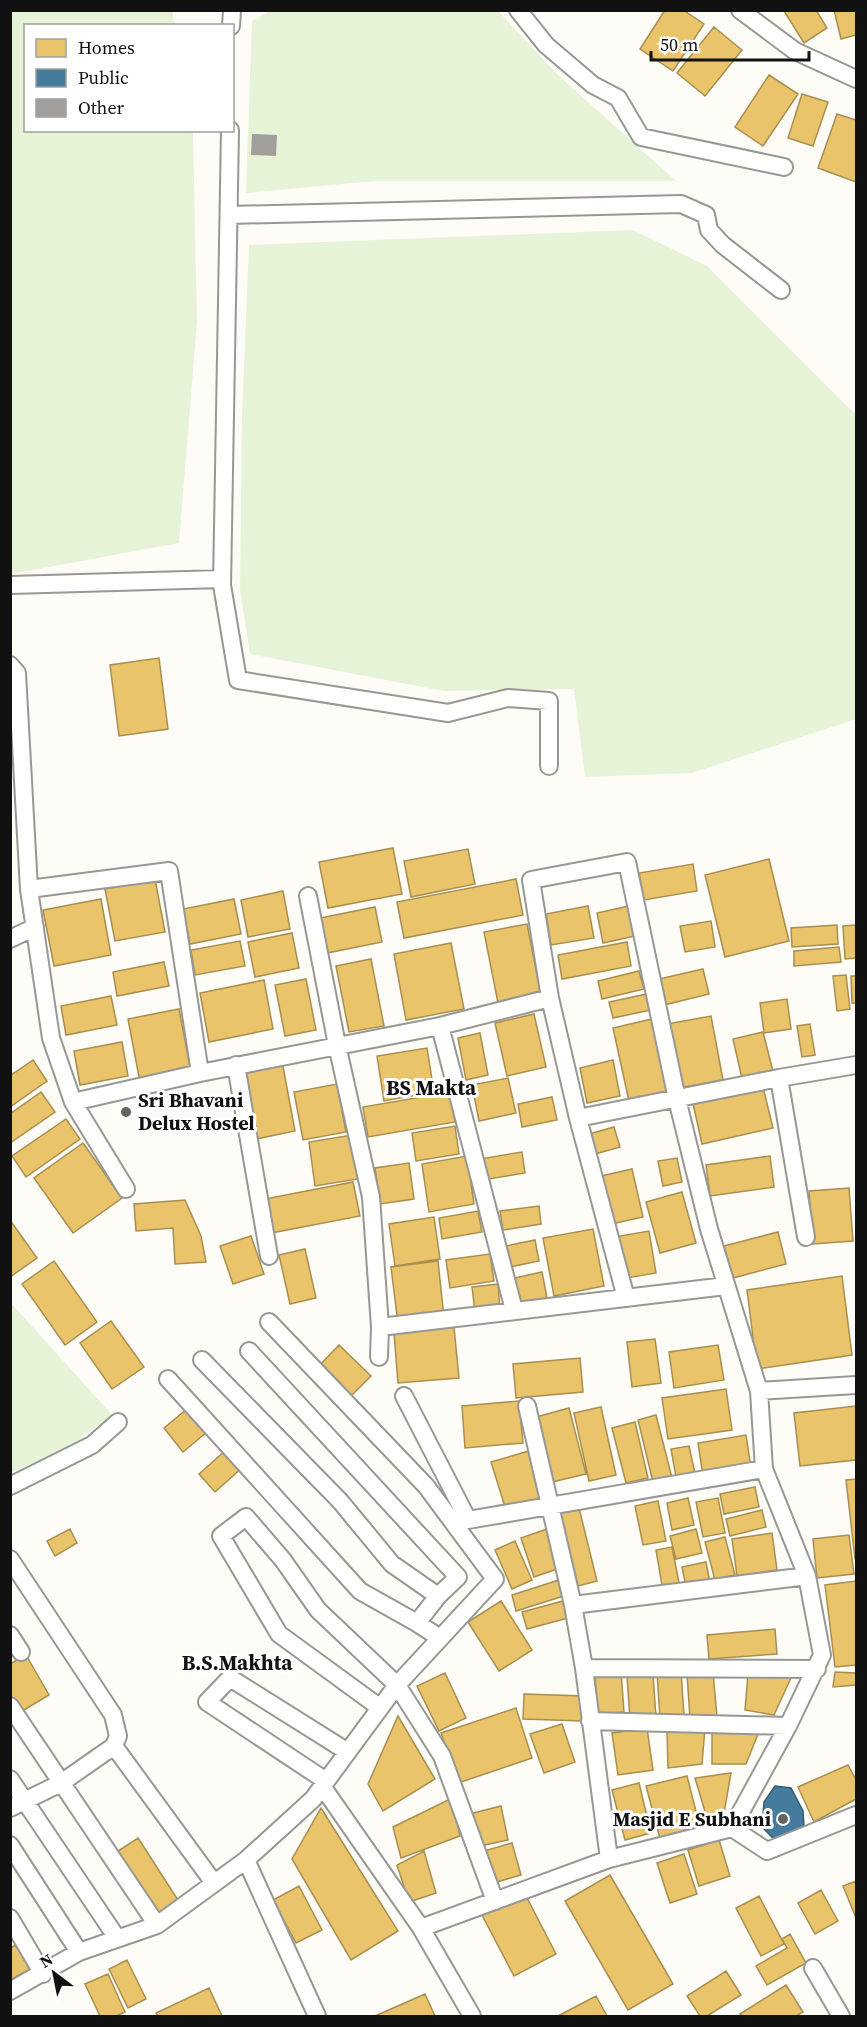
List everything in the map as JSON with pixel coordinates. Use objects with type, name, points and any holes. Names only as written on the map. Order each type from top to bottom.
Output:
[{"type":"street","points":[[518,10],[546,45],[593,85],[618,99],[641,137],[784,167]]},
{"type":"street","points":[[740,10],[754,17],[795,51],[856,79]]},
{"type":"street","points":[[230,132],[222,579],[238,680],[448,713],[508,698],[549,701],[549,766]]},
{"type":"street","points":[[229,215],[681,204],[706,215],[709,230],[723,245],[782,290]]},
{"type":"street","points":[[10,585],[222,579]]},
{"type":"street","points":[[10,665],[17,673],[29,889],[51,1038],[73,1102],[126,1190]]},
{"type":"street","points":[[421,1928],[609,1859],[732,1828],[788,1726],[822,1655],[807,1576],[764,1469],[759,1391],[709,1229],[677,1099],[627,862],[531,880],[550,998],[578,1118],[626,1298]]},
{"type":"street","points":[[29,889],[169,871],[200,1073]]},
{"type":"street","points":[[308,896],[337,1045],[371,1197],[380,1327],[379,1357]]},
{"type":"street","points":[[10,939],[34,927]]},
{"type":"street","points":[[73,1102],[236,1065],[440,1026],[550,998]]},
{"type":"street","points":[[440,1026],[514,1310]]},
{"type":"street","points":[[236,1065],[269,1256]]},
{"type":"street","points":[[578,1118],[856,1065]]},
{"type":"street","points":[[779,1078],[806,1237]]},
{"type":"street","points":[[380,1327],[726,1286]]},
{"type":"street","points":[[269,1322],[426,1486],[495,1579]]},
{"type":"street","points":[[249,1352],[458,1577],[438,1596],[417,1623]]},
{"type":"street","points":[[202,1360],[340,1501],[392,1564],[438,1596]]},
{"type":"street","points":[[168,1379],[360,1591],[440,1638]]},
{"type":"street","points":[[759,1391],[856,1385]]},
{"type":"street","points":[[404,1396],[468,1520],[495,1579]]},
{"type":"street","points":[[527,1406],[548,1507],[573,1605],[584,1668],[609,1859]]},
{"type":"street","points":[[10,1486],[92,1445],[118,1422]]},
{"type":"street","points":[[468,1520],[764,1469]]},
{"type":"street","points":[[379,1707],[279,1634],[221,1536],[246,1517],[283,1560],[318,1610],[397,1685],[442,1756],[495,1901]]},
{"type":"street","points":[[10,1559],[113,1715],[118,1736],[114,1746],[61,1783],[18,1804]]},
{"type":"street","points":[[573,1605],[807,1576]]},
{"type":"street","points":[[10,1991],[79,1952],[157,1925],[246,1860],[313,1799],[397,1685],[495,1579]]},
{"type":"street","points":[[10,1635],[21,1652]]},
{"type":"street","points":[[584,1668],[817,1669]]},
{"type":"street","points":[[348,1752],[230,1678],[207,1702],[324,1784],[421,1928],[472,2016]]},
{"type":"street","points":[[10,1706],[157,1925]]},
{"type":"street","points":[[590,1721],[788,1726]]},
{"type":"street","points":[[114,1746],[214,1883]]},
{"type":"street","points":[[10,1779],[18,1804],[117,1938]]},
{"type":"street","points":[[732,1828],[767,1851],[856,1815]]},
{"type":"street","points":[[10,1845],[79,1952]]},
{"type":"street","points":[[246,1860],[317,2016]]},
{"type":"street","points":[[10,1918],[43,1974]]},
{"type":"street","points":[[813,1968],[841,2016]]},
{"type":"green space","points":[[11,10],[172,11],[175,24],[24,24],[24,132],[193,132],[197,322],[179,543],[11,574]]},
{"type":"green space","points":[[272,10],[498,11],[558,75],[676,181],[374,181],[246,193],[252,21]]},
{"type":"green space","points":[[633,230],[707,266],[856,415],[856,719],[692,773],[585,777],[574,689],[444,691],[250,654],[240,589],[242,415],[249,245]]},
{"type":"green space","points":[[10,1302],[114,1417],[94,1428],[68,1449],[11,1472]]},
{"type":"building: Homes","points":[[665,10],[683,10],[704,24],[673,71],[640,49]]},
{"type":"building: Homes","points":[[816,10],[827,28],[804,43],[784,11]]},
{"type":"building: Homes","points":[[834,10],[856,10],[856,35],[841,39]]},
{"type":"building: Homes","points":[[714,27],[742,50],[705,96],[677,73]]},
{"type":"building: Homes","points":[[769,75],[798,94],[763,146],[735,127]]},
{"type":"building: Homes","points":[[802,94],[828,102],[813,146],[788,138]]},
{"type":"building: Homes","points":[[837,114],[856,120],[856,182],[818,168]]},
{"type":"building: Homes","points":[[159,658],[168,729],[119,736],[110,665]]},
{"type":"building: Homes","points":[[393,848],[402,894],[328,908],[319,862]]},
{"type":"building: Homes","points":[[468,849],[475,884],[411,897],[404,861]]},
{"type":"building: Homes","points":[[769,859],[789,941],[725,957],[705,875]]},
{"type":"building: Homes","points":[[693,864],[697,891],[644,900],[639,873]]},
{"type":"building: Homes","points":[[155,879],[165,932],[115,941],[105,889]]},
{"type":"building: Homes","points":[[516,879],[523,915],[404,938],[397,902]]},
{"type":"building: Homes","points":[[283,891],[290,929],[248,937],[241,900]]},
{"type":"building: Homes","points":[[101,899],[111,955],[54,966],[43,910]]},
{"type":"building: Homes","points":[[234,899],[241,934],[190,944],[183,909]]},
{"type":"building: Homes","points":[[588,906],[594,938],[551,945],[546,914]]},
{"type":"building: Homes","points":[[629,906],[635,936],[603,943],[597,913]]},
{"type":"building: Homes","points":[[375,907],[382,942],[327,953],[320,918]]},
{"type":"building: Homes","points":[[711,921],[715,947],[685,952],[680,926]]},
{"type":"building: Homes","points":[[527,924],[541,995],[498,1003],[484,932]]},
{"type":"building: Homes","points":[[837,925],[838,944],[792,947],[791,928]]},
{"type":"building: Homes","points":[[856,925],[856,958],[845,959],[843,926]]},
{"type":"building: Homes","points":[[292,933],[299,968],[255,977],[248,942]]},
{"type":"building: Homes","points":[[240,941],[245,966],[195,975],[191,950]]},
{"type":"building: Homes","points":[[627,942],[631,966],[562,979],[558,955]]},
{"type":"building: Homes","points":[[451,943],[464,1009],[406,1020],[394,954]]},
{"type":"building: Homes","points":[[839,947],[841,962],[794,966],[794,951]]},
{"type":"building: Homes","points":[[371,959],[384,1026],[349,1032],[336,966]]},
{"type":"building: Homes","points":[[164,962],[169,986],[117,996],[113,972]]},
{"type":"building: Homes","points":[[703,969],[709,994],[664,1005],[659,979]]},
{"type":"building: Homes","points":[[639,971],[644,989],[602,999],[598,981]]},
{"type":"building: Homes","points":[[846,975],[850,1009],[837,1011],[833,976]]},
{"type":"building: Homes","points":[[851,976],[856,976],[856,1003],[852,1003]]},
{"type":"building: Homes","points":[[306,979],[316,1030],[285,1036],[275,985]]},
{"type":"building: Homes","points":[[264,980],[273,1029],[209,1042],[200,993]]},
{"type":"building: Homes","points":[[647,994],[651,1010],[613,1018],[609,1002]]},
{"type":"building: Homes","points":[[111,996],[117,1025],[66,1035],[61,1006]]},
{"type":"building: Homes","points":[[787,999],[791,1029],[764,1033],[760,1003]]},
{"type":"building: Homes","points":[[179,1009],[191,1072],[140,1082],[128,1019]]},
{"type":"building: Homes","points":[[534,1014],[546,1067],[507,1076],[495,1023]]},
{"type":"building: Homes","points":[[711,1016],[723,1080],[679,1088],[667,1024]]},
{"type":"building: Homes","points":[[656,1018],[672,1091],[629,1101],[613,1028]]},
{"type":"building: Homes","points":[[810,1024],[815,1055],[802,1057],[797,1026]]},
{"type":"building: Homes","points":[[763,1032],[774,1075],[743,1083],[733,1039]]},
{"type":"building: Homes","points":[[480,1033],[488,1075],[466,1080],[458,1038]]},
{"type":"building: Homes","points":[[122,1042],[128,1076],[80,1085],[74,1051]]},
{"type":"building: Homes","points":[[427,1048],[434,1092],[384,1101],[377,1056]]},
{"type":"building: Homes","points":[[33,1060],[47,1081],[10,1107],[10,1076]]},
{"type":"building: Homes","points":[[613,1060],[620,1096],[587,1103],[580,1068]]},
{"type":"building: Homes","points":[[282,1061],[295,1131],[256,1139],[243,1069]]},
{"type":"building: Homes","points":[[508,1078],[516,1113],[479,1121],[472,1085]]},
{"type":"building: Homes","points":[[762,1083],[773,1128],[702,1144],[692,1099]]},
{"type":"building: Homes","points":[[337,1084],[346,1132],[303,1140],[294,1092]]},
{"type":"building: Homes","points":[[41,1092],[55,1112],[10,1143],[10,1114]]},
{"type":"building: Homes","points":[[450,1092],[455,1122],[368,1137],[363,1107]]},
{"type":"building: Homes","points":[[552,1097],[557,1120],[522,1127],[518,1104]]},
{"type":"building: Homes","points":[[66,1119],[80,1139],[26,1177],[12,1156]]},
{"type":"building: Homes","points":[[455,1126],[459,1154],[416,1161],[412,1133]]},
{"type":"building: Homes","points":[[614,1127],[620,1147],[595,1154],[589,1134]]},
{"type":"building: Homes","points":[[352,1135],[358,1179],[315,1186],[309,1142]]},
{"type":"building: Homes","points":[[83,1143],[122,1198],[73,1233],[34,1178]]},
{"type":"building: Homes","points":[[522,1152],[525,1173],[483,1180],[480,1159]]},
{"type":"building: Homes","points":[[467,1156],[474,1204],[429,1212],[422,1164]]},
{"type":"building: Homes","points":[[770,1156],[774,1187],[710,1196],[706,1165]]},
{"type":"building: Homes","points":[[677,1158],[682,1182],[663,1186],[658,1161]]},
{"type":"building: Homes","points":[[409,1163],[414,1199],[380,1204],[375,1168]]},
{"type":"building: Homes","points":[[632,1169],[643,1217],[611,1224],[601,1176]]},
{"type":"building: Homes","points":[[353,1182],[360,1216],[271,1233],[265,1199]]},
{"type":"building: Homes","points":[[849,1188],[853,1241],[813,1244],[809,1191]]},
{"type":"building: Homes","points":[[682,1192],[696,1243],[660,1253],[646,1202]]},
{"type":"building: Homes","points":[[185,1200],[201,1236],[206,1262],[175,1264],[173,1228],[136,1231],[134,1204]]},
{"type":"building: Homes","points":[[539,1206],[541,1224],[503,1230],[500,1211]]},
{"type":"building: Homes","points":[[478,1211],[482,1232],[442,1239],[439,1218]]},
{"type":"building: Homes","points":[[434,1217],[440,1259],[395,1266],[389,1224]]},
{"type":"building: Homes","points":[[10,1220],[37,1258],[10,1277]]},
{"type":"building: Homes","points":[[593,1229],[604,1286],[554,1296],[543,1238]]},
{"type":"building: Homes","points":[[649,1231],[656,1273],[621,1279],[614,1237]]},
{"type":"building: Homes","points":[[778,1232],[786,1264],[733,1278],[724,1246]]},
{"type":"building: Homes","points":[[251,1236],[264,1274],[233,1284],[220,1246]]},
{"type":"building: Homes","points":[[535,1240],[539,1261],[505,1268],[501,1247]]},
{"type":"building: Homes","points":[[305,1249],[316,1298],[290,1304],[279,1255]]},
{"type":"building: Homes","points":[[490,1254],[494,1281],[450,1288],[446,1260]]},
{"type":"building: Homes","points":[[54,1261],[97,1322],[65,1345],[22,1284]]},
{"type":"building: Homes","points":[[438,1261],[444,1318],[398,1324],[391,1267]]},
{"type":"building: Homes","points":[[542,1272],[547,1298],[515,1304],[510,1279]]},
{"type":"building: Homes","points":[[842,1276],[852,1355],[757,1369],[747,1290]]},
{"type":"building: Homes","points":[[498,1284],[500,1309],[475,1312],[472,1287]]},
{"type":"building: Homes","points":[[111,1321],[144,1367],[112,1389],[80,1343]]},
{"type":"building: Homes","points":[[454,1327],[459,1378],[398,1383],[394,1333]]},
{"type":"building: Homes","points":[[655,1339],[661,1383],[632,1387],[627,1342]]},
{"type":"building: Homes","points":[[339,1345],[371,1376],[347,1400],[316,1369]]},
{"type":"building: Homes","points":[[718,1345],[724,1380],[674,1388],[669,1352]]},
{"type":"building: Homes","points":[[580,1358],[583,1392],[516,1398],[513,1364]]},
{"type":"building: Homes","points":[[726,1389],[732,1430],[668,1439],[662,1398]]},
{"type":"building: Homes","points":[[519,1401],[523,1443],[465,1448],[462,1406]]},
{"type":"building: Homes","points":[[856,1406],[856,1460],[800,1466],[794,1413]]},
{"type":"building: Homes","points":[[601,1407],[616,1475],[589,1481],[574,1413]]},
{"type":"building: Homes","points":[[188,1408],[207,1432],[183,1452],[164,1428]]},
{"type":"building: Homes","points":[[569,1408],[586,1474],[552,1482],[536,1417]]},
{"type":"building: Homes","points":[[656,1415],[672,1478],[653,1482],[638,1420]]},
{"type":"building: Homes","points":[[635,1422],[648,1478],[626,1483],[612,1428]]},
{"type":"building: Homes","points":[[746,1435],[751,1468],[703,1476],[698,1443]]},
{"type":"building: Homes","points":[[689,1446],[696,1478],[677,1482],[671,1449]]},
{"type":"building: Homes","points":[[227,1449],[243,1467],[215,1492],[199,1474]]},
{"type":"building: Homes","points":[[529,1451],[543,1499],[506,1510],[491,1462]]},
{"type":"building: Homes","points":[[856,1479],[856,1559],[855,1559],[846,1480]]},
{"type":"building: Homes","points":[[755,1487],[759,1507],[724,1514],[720,1494]]},
{"type":"building: Homes","points":[[688,1498],[694,1525],[672,1530],[667,1503]]},
{"type":"building: Homes","points":[[718,1498],[725,1533],[703,1537],[696,1502]]},
{"type":"building: Homes","points":[[658,1501],[666,1541],[643,1545],[635,1506]]},
{"type":"building: Homes","points":[[578,1504],[597,1581],[574,1587],[555,1510]]},
{"type":"building: Homes","points":[[762,1510],[766,1527],[730,1536],[726,1519]]},
{"type":"building: Homes","points":[[70,1529],[77,1543],[55,1556],[47,1541]]},
{"type":"building: Homes","points":[[547,1529],[560,1568],[534,1577],[521,1538]]},
{"type":"building: Homes","points":[[696,1529],[702,1553],[676,1559],[670,1536]]},
{"type":"building: Homes","points":[[772,1533],[777,1570],[737,1576],[732,1539]]},
{"type":"building: Homes","points":[[849,1535],[854,1574],[817,1578],[813,1539]]},
{"type":"building: Homes","points":[[725,1537],[735,1575],[715,1580],[705,1542]]},
{"type":"building: Homes","points":[[515,1541],[532,1580],[512,1589],[495,1550]]},
{"type":"building: Homes","points":[[672,1547],[680,1588],[663,1591],[656,1550]]},
{"type":"building: Homes","points":[[706,1562],[710,1583],[686,1587],[682,1567]]},
{"type":"building: Homes","points":[[562,1579],[567,1595],[516,1611],[512,1595]]},
{"type":"building: Homes","points":[[856,1581],[856,1665],[835,1667],[825,1585]]},
{"type":"building: Homes","points":[[501,1601],[532,1650],[499,1671],[468,1622]]},
{"type":"building: Homes","points":[[563,1601],[568,1618],[527,1629],[522,1612]]},
{"type":"building: Homes","points":[[775,1629],[777,1654],[709,1659],[707,1635]]},
{"type":"building: Homes","points":[[26,1655],[49,1695],[19,1713],[10,1698],[10,1664]]},
{"type":"building: Homes","points":[[621,1671],[624,1712],[597,1714],[595,1673]]},
{"type":"building: Homes","points":[[681,1671],[684,1716],[660,1718],[657,1673]]},
{"type":"building: Homes","points":[[713,1672],[717,1717],[690,1719],[687,1674]]},
{"type":"building: Homes","points":[[835,1672],[856,1673],[856,1685],[833,1687]]},
{"type":"building: Homes","points":[[445,1673],[466,1718],[439,1731],[417,1686]]},
{"type":"building: Homes","points":[[653,1674],[656,1717],[630,1719],[627,1676]]},
{"type":"building: Homes","points":[[748,1674],[791,1678],[774,1715],[745,1710]]},
{"type":"building: Homes","points":[[524,1694],[584,1696],[583,1721],[523,1719]]},
{"type":"building: Homes","points":[[516,1708],[532,1758],[458,1783],[441,1733]]},
{"type":"building: Homes","points":[[398,1716],[435,1779],[383,1811],[368,1784]]},
{"type":"building: Homes","points":[[562,1724],[575,1762],[544,1773],[530,1734]]},
{"type":"building: Homes","points":[[647,1728],[653,1770],[618,1775],[612,1733]]},
{"type":"building: Homes","points":[[705,1728],[702,1764],[668,1768],[667,1729]]},
{"type":"building: Homes","points":[[712,1729],[760,1729],[746,1764],[712,1764]]},
{"type":"building: Homes","points":[[848,1765],[856,1780],[856,1799],[814,1822],[798,1787]]},
{"type":"building: Homes","points":[[731,1773],[723,1819],[709,1825],[695,1778]]},
{"type":"building: Homes","points":[[687,1776],[701,1831],[661,1842],[646,1786]]},
{"type":"building: Homes","points":[[639,1783],[651,1833],[625,1840],[612,1790]]},
{"type":"building: Homes","points":[[452,1798],[460,1836],[401,1858],[393,1827]]},
{"type":"building: Homes","points":[[501,1806],[508,1840],[480,1846],[473,1813]]},
{"type":"building: Homes","points":[[321,1808],[398,1931],[351,1960],[292,1859]]},
{"type":"building: Homes","points":[[138,1838],[178,1900],[155,1915],[115,1853]]},
{"type":"building: Homes","points":[[719,1840],[730,1876],[699,1886],[688,1850]]},
{"type":"building: Homes","points":[[512,1843],[521,1875],[493,1883],[484,1851]]},
{"type":"building: Homes","points":[[424,1851],[436,1893],[409,1902],[397,1865]]},
{"type":"building: Homes","points":[[684,1854],[697,1894],[670,1903],[657,1863]]},
{"type":"building: Homes","points":[[610,1875],[673,1984],[628,2010],[565,1901]]},
{"type":"building: Homes","points":[[856,1881],[856,1918],[843,1886]]},
{"type":"building: Homes","points":[[299,1886],[322,1930],[296,1943],[273,1900]]},
{"type":"building: Homes","points":[[821,1890],[838,1921],[815,1934],[798,1903]]},
{"type":"building: Homes","points":[[524,1892],[556,1954],[514,1976],[482,1915]]},
{"type":"building: Homes","points":[[759,1896],[784,1944],[761,1956],[736,1908]]},
{"type":"building: Homes","points":[[790,1934],[806,1963],[767,1985],[756,1966],[787,1948],[782,1939]]},
{"type":"building: Homes","points":[[18,1944],[32,1968],[10,1980],[10,1948]]},
{"type":"building: Homes","points":[[127,1960],[146,1999],[128,2008],[109,1969]]},
{"type":"building: Homes","points":[[726,1971],[741,1995],[707,2016],[700,2016],[687,1996]]},
{"type":"building: Homes","points":[[108,1974],[125,2012],[116,2016],[100,2016],[85,1984]]},
{"type":"building: Homes","points":[[786,1985],[803,2012],[796,2016],[742,2016],[740,2014]]},
{"type":"building: Homes","points":[[209,1988],[222,2016],[158,2016],[156,2013]]},
{"type":"building: Homes","points":[[425,1994],[435,2016],[375,2016]]},
{"type":"building: Homes","points":[[596,1996],[607,2016],[558,2016]]},
{"type":"building: Public","name":"Masjid E Subhani","points":[[775,1786],[791,1788],[803,1811],[804,1827],[774,1839],[762,1827],[764,1802]]},
{"type":"building: Other","points":[[252,134],[277,135],[276,156],[251,155]]},
{"type":"place","name":"Sri Bhavani Delux Hostel","points":[[126,1112]]},
{"type":"place","name":"Masjid E Subhani","points":[[783,1819]]},
{"type":"district","name":"BS Makta","points":[[431,1087]]},
{"type":"district","name":"B.S.Makhta","points":[[237,1662]]}]
